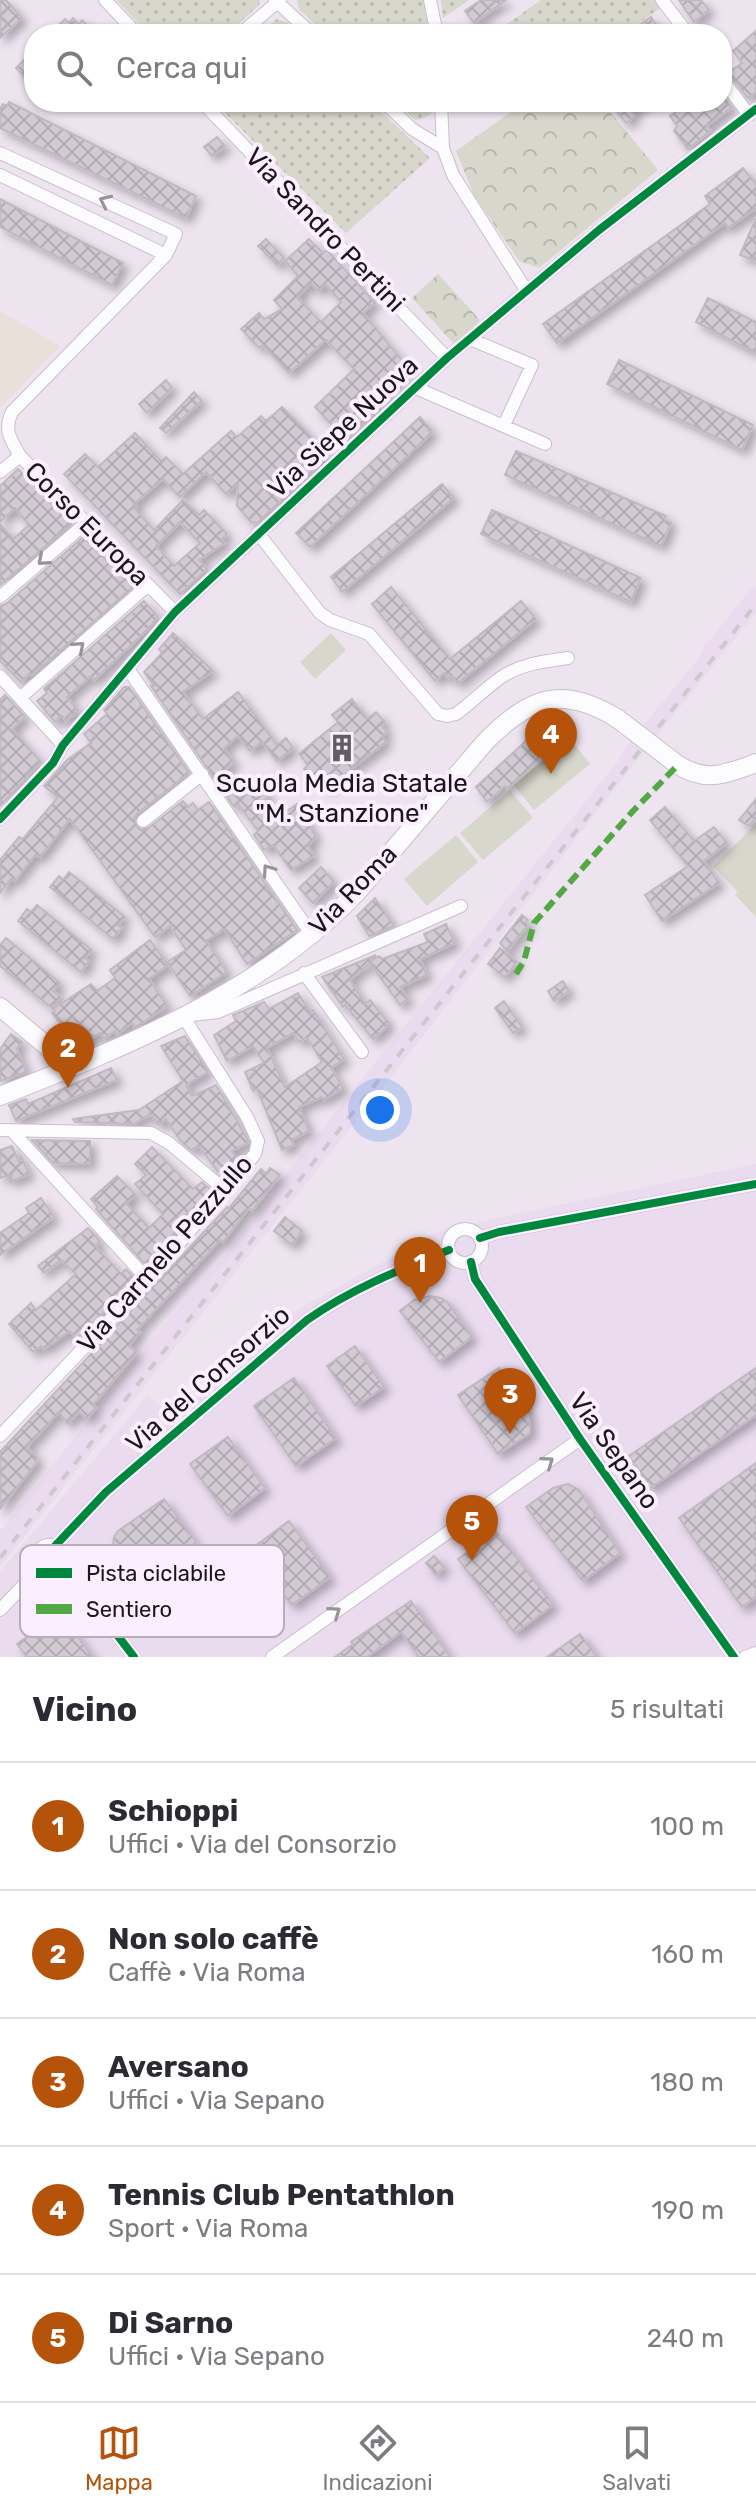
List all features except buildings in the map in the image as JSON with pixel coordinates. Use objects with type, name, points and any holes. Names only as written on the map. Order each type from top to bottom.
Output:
[{"type":"street","points":[[105,0],[128,24]]},
{"type":"street","points":[[430,0],[435,24]]},
{"type":"street","points":[[662,0],[680,24]]},
{"type":"street","points":[[251,24],[277,1],[301,24]]},
{"type":"street","points":[[732,90],[752,112]]},
{"type":"street","name":"Via Sandro Pertini","points":[[212,112],[447,358]]},
{"type":"street","points":[[394,112],[412,129],[443,148]]},
{"type":"street","points":[[441,112],[443,148],[453,175],[526,290]]},
{"type":"street","name":"Via Siepe Nuova","points":[[1,817],[53,763],[63,745],[175,612],[258,533],[447,358],[526,290],[752,112]]},
{"type":"street","name":"Corso Europa","points":[[0,153],[176,234],[166,255],[12,412],[7,421],[7,433],[20,456],[175,612]]},
{"type":"street","points":[[0,175],[166,255]]},
{"type":"street","points":[[470,339],[532,365],[504,425]]},
{"type":"street","points":[[416,388],[545,444]]},
{"type":"street","points":[[0,472],[20,456]]},
{"type":"street","points":[[0,597],[86,523]]},
{"type":"street","name":"Via Siepe Nuova","points":[[258,533],[320,613],[330,620],[369,634],[438,714],[456,714],[516,669],[568,658]]},
{"type":"street","points":[[20,698],[148,585]]},
{"type":"street","points":[[128,669],[312,935]]},
{"type":"street","points":[[0,676],[63,745]]},
{"type":"street","name":"Via Roma","points":[[0,1096],[67,1070],[183,1016],[258,973],[312,935],[358,891],[486,741],[507,719],[528,706],[569,698],[597,706],[678,765],[700,776],[722,775],[756,763]]},
{"type":"street","points":[[143,821],[202,774]]},
{"type":"street","points":[[183,1016],[218,1012],[461,906]]},
{"type":"street","points":[[304,973],[362,1052]]},
{"type":"street","points":[[0,1007],[48,1047],[67,1070]]},
{"type":"street","name":"Via Carmelo Pezzullo","points":[[0,1436],[148,1280],[255,1154],[258,1141],[247,1117],[183,1016]]},
{"type":"street","points":[[6,1131],[151,1133],[169,1143],[225,1190]]},
{"type":"street","points":[[6,1131],[148,1280]]},
{"type":"street","points":[[480,1238],[756,1184]]},
{"type":"street","points":[[462,1229],[473,1231],[480,1238],[482,1249],[471,1262],[460,1262],[449,1250],[452,1234],[462,1229]]},
{"type":"street","name":"Via del Consorzio","points":[[56,1545],[106,1492],[307,1320],[329,1304],[377,1279],[449,1250]]},
{"type":"street","name":"Via Sepano","points":[[471,1262],[475,1279],[580,1439],[734,1657]]},
{"type":"street","name":"Via Sepano","points":[[272,1657],[580,1439]]},
{"type":"street","points":[[0,1610],[20,1589]]},
{"type":"street","points":[[119,1637],[134,1657]]},
{"type":"street","points":[[745,1657],[756,1653]]},
{"type":"shaded area","points":[[0,311],[60,346],[0,408]]},
{"type":"shaded area","points":[[756,583],[756,613],[0,1567],[0,1531],[169,1319],[222,1259],[274,1193],[273,1190],[618,761],[624,749]]},
{"type":"shaded area","points":[[756,1164],[756,1649],[737,1657],[0,1657],[0,1572],[20,1548],[20,1637],[284,1637],[284,1545],[23,1545],[148,1395],[174,1419],[292,1313],[440,1230]]},
{"type":"green space","points":[[116,0],[260,0],[259,5],[239,24],[139,24]]},
{"type":"green space","points":[[297,0],[424,0],[428,24],[315,24],[299,9]]},
{"type":"green space","points":[[441,0],[469,0],[443,18]]},
{"type":"green space","points":[[541,0],[654,0],[660,8],[638,24],[506,24]]},
{"type":"green space","points":[[277,19],[289,24],[271,24]]},
{"type":"green space","points":[[224,112],[382,112],[430,158],[346,233]]},
{"type":"green space","points":[[407,112],[431,112],[425,118],[415,120]]},
{"type":"green space","points":[[511,112],[610,112],[658,170],[539,268],[519,261],[474,195],[456,151]]},
{"type":"green space","points":[[438,274],[480,320],[454,344],[412,298]]},
{"type":"green space","points":[[331,633],[346,650],[315,679],[300,662]]},
{"type":"green space","points":[[568,736],[590,764],[534,810],[513,784]]},
{"type":"green space","points":[[510,790],[533,818],[483,860],[460,833]]},
{"type":"green space","points":[[756,824],[756,917],[713,866]]},
{"type":"green space","points":[[456,835],[478,862],[427,906],[404,879]]},
{"type":"railway","points":[[0,1558],[756,604]]},
{"type":"marked path","points":[[516,974],[524,961],[534,923],[678,765]]},
{"type":"cycle path","points":[[0,819],[53,763],[63,745],[175,612],[447,358],[599,230],[756,109]]},
{"type":"cycle path","points":[[480,1238],[756,1184]]},
{"type":"cycle path","points":[[56,1545],[106,1492],[307,1320],[358,1290],[449,1250]]},
{"type":"cycle path","points":[[471,1262],[475,1279],[580,1439],[734,1657]]},
{"type":"cycle path","points":[[119,1637],[134,1657]]},
{"type":"place","name":"Scuola Media Statale \"M. Stanzione\"","points":[[342,748]]},
{"type":"place","name":"Tennis Club Pentathlon","points":[[551,774]]},
{"type":"place","name":"Non solo caffè","points":[[68,1088]]},
{"type":"place","name":"Schioppi","points":[[420,1303]]},
{"type":"place","name":"Aversano","points":[[510,1434]]},
{"type":"place","name":"Di Sarno","points":[[472,1561]]}]
